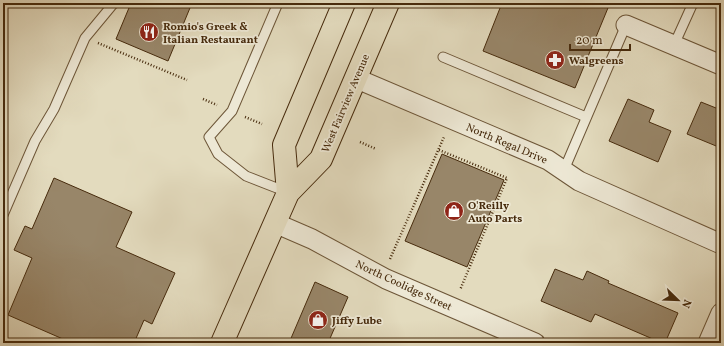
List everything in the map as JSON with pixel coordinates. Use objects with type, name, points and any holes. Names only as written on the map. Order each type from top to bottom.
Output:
[{"type":"main road","name":"West Fairview Avenue","points":[[288,193],[284,145],[344,3]]},
{"type":"main road","name":"West Fairview Avenue","points":[[222,343],[288,193],[321,159],[388,3]]},
{"type":"street","points":[[626,25],[721,65]]},
{"type":"street","name":"North Regal Drive","points":[[355,78],[548,160],[579,181],[721,244]]},
{"type":"street","name":"North Coolidge Street","points":[[275,224],[312,239],[386,280],[535,343]]},
{"type":"street","points":[[708,343],[721,313]]},
{"type":"lane","points":[[3,215],[35,141],[54,109],[85,38],[114,3]]},
{"type":"lane","points":[[278,3],[232,111],[209,137],[218,154],[246,176],[288,193]]},
{"type":"lane","points":[[674,45],[693,3]]},
{"type":"lane","points":[[564,170],[626,25]]},
{"type":"lane","points":[[443,57],[586,117]]},
{"type":"path","points":[[98,43],[187,80]]},
{"type":"path","points":[[203,99],[222,107]]},
{"type":"path","points":[[244,116],[262,124]]},
{"type":"path","points":[[390,259],[447,130]]},
{"type":"path","points":[[360,142],[376,149]]},
{"type":"path","points":[[439,150],[507,178],[460,290]]},
{"type":"path","points":[[426,169],[430,170]]},
{"type":"building","points":[[131,3],[192,3],[168,61],[116,39]]},
{"type":"building","name":"Walgreens","points":[[502,3],[610,3],[575,88],[483,51]]},
{"type":"building","points":[[628,99],[654,110],[649,122],[671,131],[658,162],[609,141]]},
{"type":"building","points":[[701,102],[721,110],[721,148],[687,134]]},
{"type":"building","name":"O'Reilly Auto Parts","points":[[442,154],[504,180],[467,267],[405,241]]},
{"type":"building","points":[[54,178],[132,212],[116,247],[175,273],[152,324],[144,320],[134,343],[72,343],[8,315],[32,258],[14,250],[25,226],[32,229]]},
{"type":"building","points":[[555,269],[583,280],[587,271],[609,281],[608,283],[678,313],[665,343],[595,314],[591,322],[541,301]]},
{"type":"building","name":"Jiffy Lube","points":[[315,282],[348,297],[328,343],[289,343]]},
{"type":"place","name":"Romio's Greek & Italian Restaurant","points":[[149,32]]},
{"type":"place","name":"Walgreens","points":[[555,60]]},
{"type":"place","name":"O'Reilly Auto Parts","points":[[454,211]]},
{"type":"place","name":"Jiffy Lube","points":[[318,320]]}]
